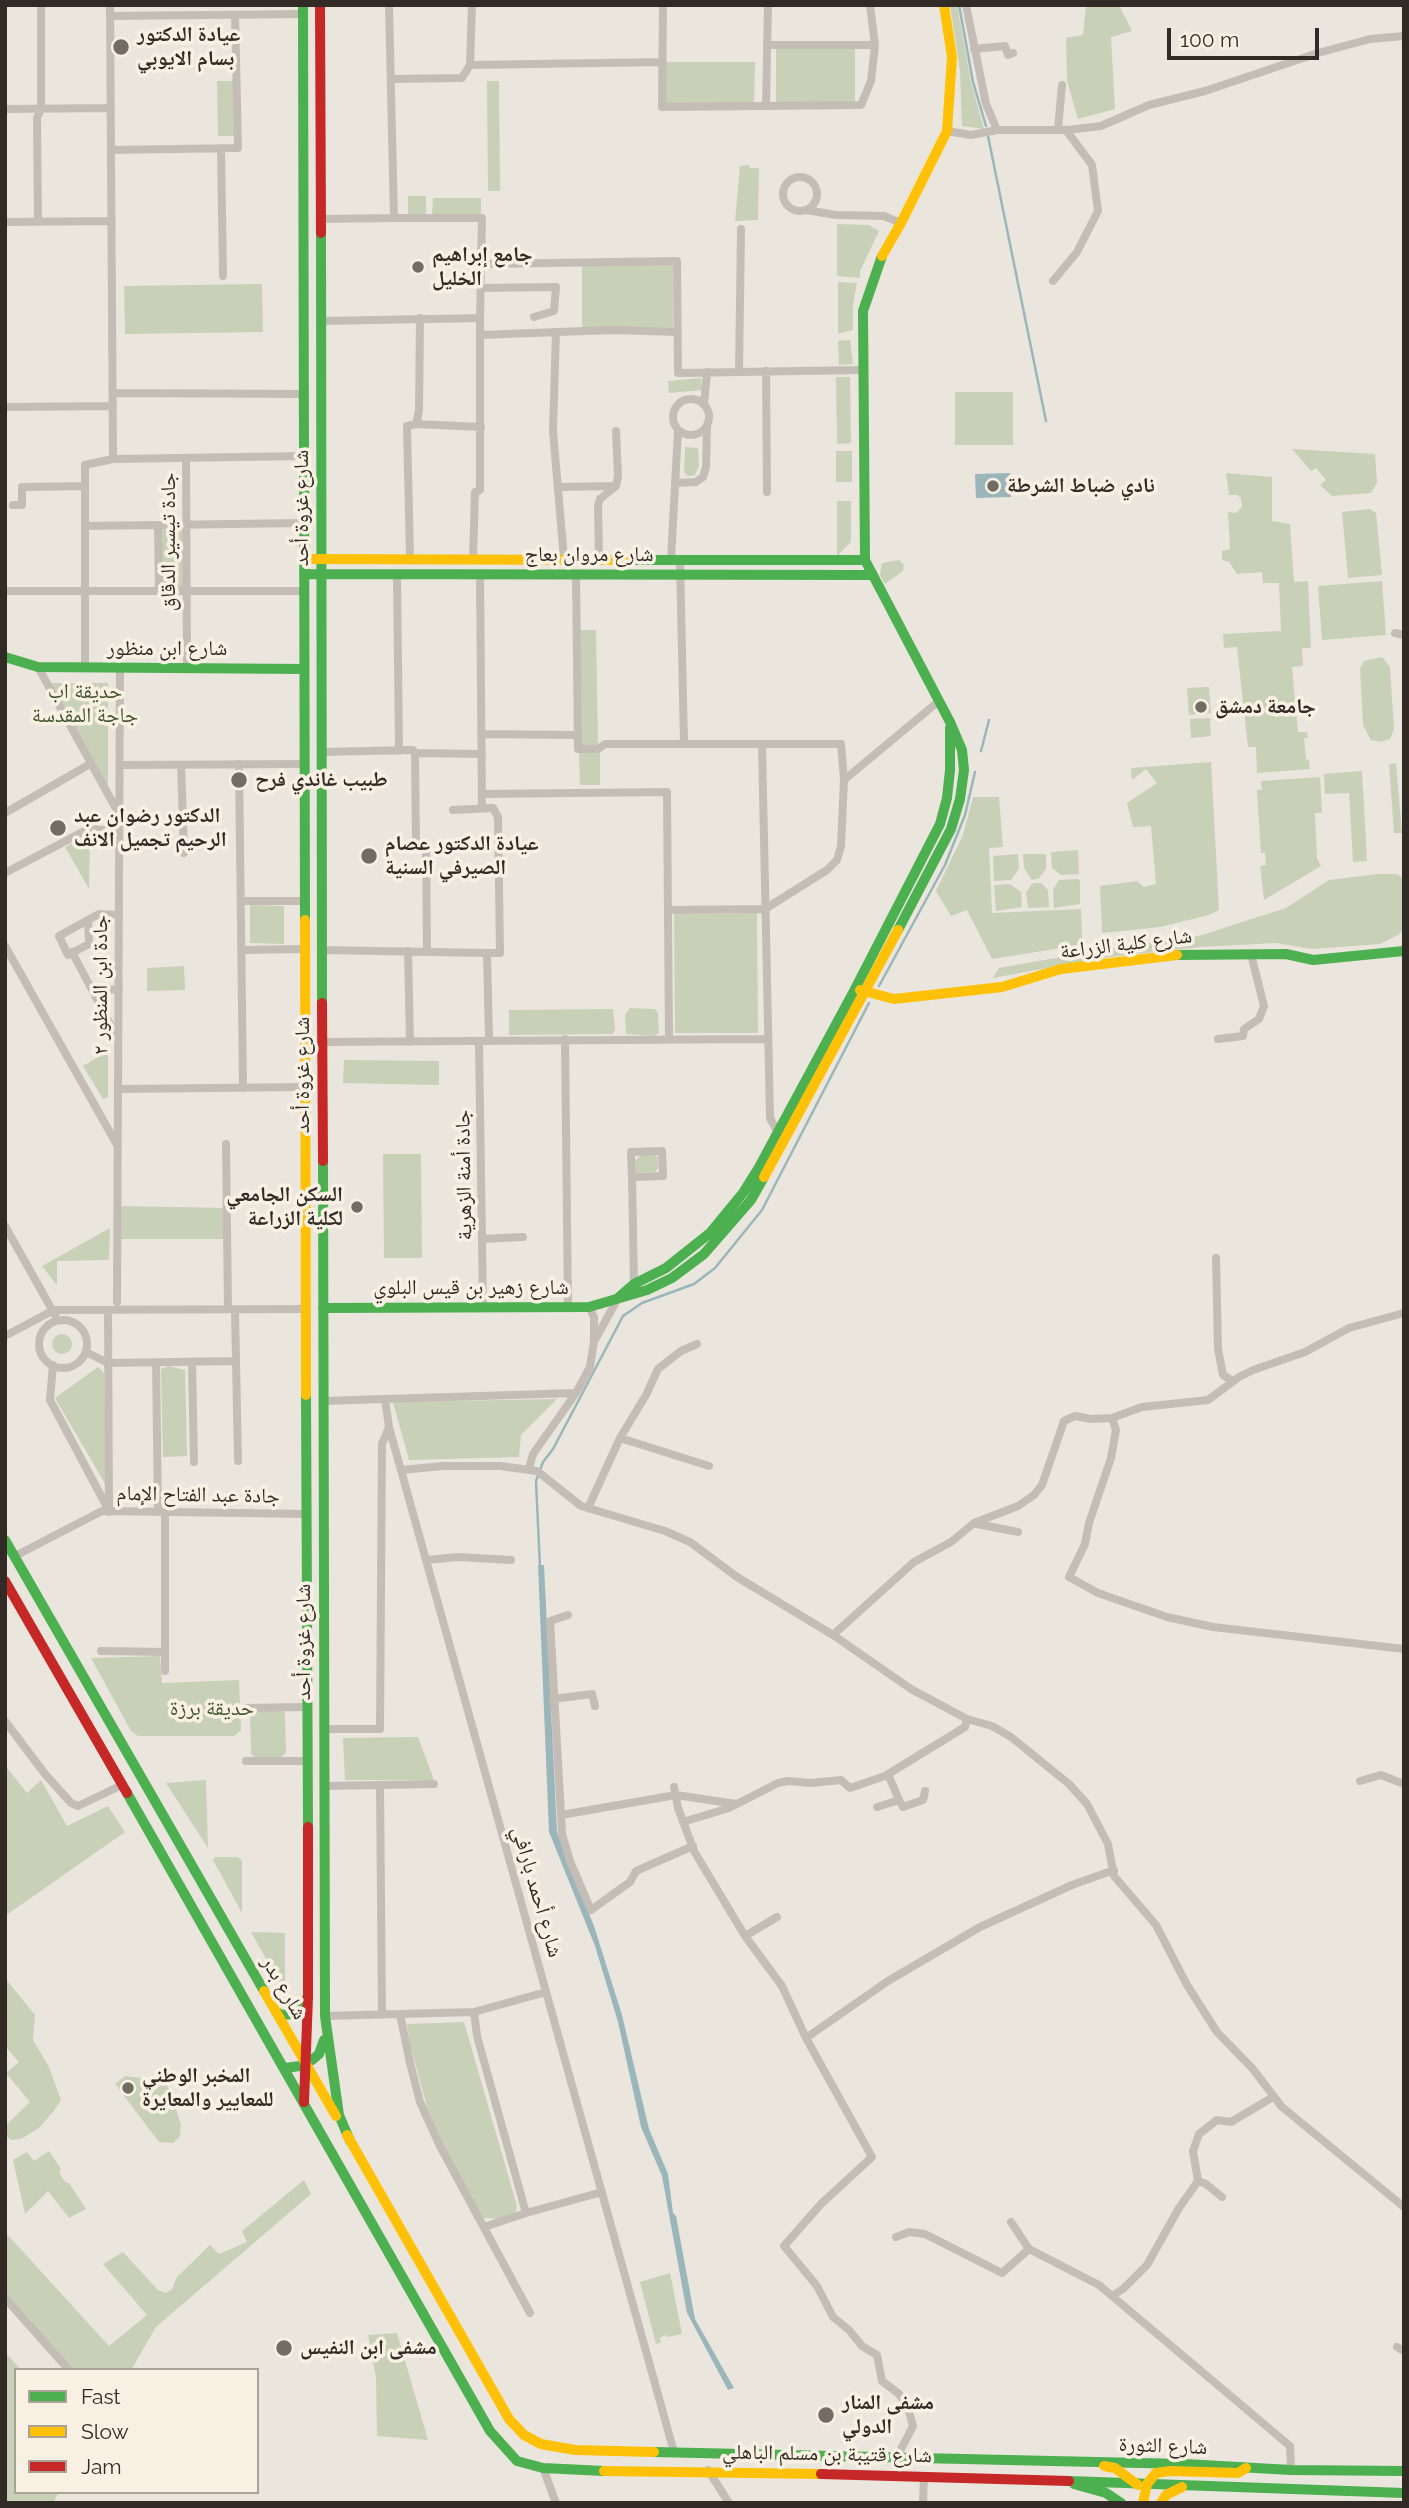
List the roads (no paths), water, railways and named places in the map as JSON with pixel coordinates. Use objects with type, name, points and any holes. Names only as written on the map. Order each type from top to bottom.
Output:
[{"type":"main road","name":"شارع غزوة أحد","points":[[320,5],[325,2016],[339,2115],[350,2141]]},
{"type":"main road","points":[[618,1298],[634,1284],[666,1268],[710,1233],[743,1193],[860,991],[940,824],[947,798],[950,722],[865,560],[863,370],[863,311],[881,257],[947,131],[952,57],[944,5]]},
{"type":"main road","name":"شارع غزوة أحد","points":[[303,10],[308,1997],[304,2102]]},
{"type":"main road","name":"شارع مروان بعاج","points":[[304,559],[865,560]]},
{"type":"main road","name":"شارع مروان بعاج","points":[[304,574],[873,575]]},
{"type":"main road","name":"شارع ابن منظور","points":[[5,657],[34,666]]},
{"type":"main road","name":"شارع ابن منظور","points":[[5,665],[304,669]]},
{"type":"main road","name":"شارع كلية الزراعة","points":[[860,991],[894,999],[1002,987],[1060,970],[1162,955],[1286,954],[1314,960],[1404,951]]},
{"type":"main road","name":"شارع زهير بن قيس البلوي","points":[[323,1308],[589,1307],[634,1295],[671,1278],[704,1254],[751,1200],[860,991]]},
{"type":"main road","name":"شارع بدر","points":[[5,1540],[509,2419],[524,2434],[541,2444]]},
{"type":"main road","name":"شارع بدر","points":[[5,1581],[490,2431],[517,2461]]},
{"type":"main road","points":[[276,2012],[282,2015],[294,2014],[308,1997]]},
{"type":"main road","points":[[285,2068],[306,2064],[319,2054],[326,2036]]},
{"type":"main road","points":[[490,2431],[498,2422],[509,2419]]},
{"type":"main road","points":[[517,2461],[535,2455],[541,2444]]},
{"type":"main road","name":"شارع قتيبة بن مسلم الباهلي","points":[[541,2444],[575,2450],[1079,2463]]},
{"type":"main road","name":"شارع قتيبة بن مسلم الباهلي","points":[[517,2461],[543,2468],[708,2470],[1061,2481],[1143,2493]]},
{"type":"main road","points":[[1079,2463],[1115,2468],[1143,2493],[1156,2473],[1170,2471],[1238,2473],[1246,2468],[1401,2468]]},
{"type":"main road","name":"شارع الثورة","points":[[1079,2463],[1185,2464],[1246,2468]]},
{"type":"main road","points":[[1061,2481],[1106,2493],[1121,2503]]},
{"type":"main road","points":[[1161,2503],[1166,2495],[1184,2486],[1404,2493]]},
{"type":"main road","name":"شارع الثورة","points":[[1143,2493],[1184,2486]]},
{"type":"street","points":[[38,222],[37,118],[41,109],[41,5]]},
{"type":"street","points":[[110,5],[113,459]]},
{"type":"street","points":[[389,5],[394,218]]},
{"type":"street","points":[[391,79],[462,78],[470,65],[472,5]]},
{"type":"street","points":[[663,5],[662,107],[862,105],[871,81],[874,45],[870,5]]},
{"type":"street","points":[[766,106],[768,5]]},
{"type":"street","points":[[966,5],[986,104],[997,130]]},
{"type":"street","points":[[110,16],[235,15],[303,10]]},
{"type":"street","points":[[111,150],[238,148],[235,15]]},
{"type":"street","points":[[947,131],[971,135],[997,130],[1062,130],[1101,126],[1149,105],[1205,91],[1350,44],[1404,37]]},
{"type":"street","points":[[767,45],[874,45]]},
{"type":"street","points":[[974,49],[1005,46],[1008,55],[1013,53]]},
{"type":"street","points":[[470,65],[662,62]]},
{"type":"street","points":[[1053,281],[1077,252],[1098,211],[1092,165],[1062,130],[1062,85]]},
{"type":"street","points":[[5,109],[111,108]]},
{"type":"street","points":[[221,148],[223,276]]},
{"type":"street","points":[[806,210],[815,202],[817,191],[811,181],[796,177],[787,184],[785,199],[796,210],[836,215],[884,216],[901,223]]},
{"type":"street","points":[[320,219],[482,218],[480,490],[475,492],[474,559]]},
{"type":"street","points":[[5,222],[112,221]]},
{"type":"street","points":[[739,372],[741,229]]},
{"type":"street","points":[[482,264],[677,261],[678,373],[863,370]]},
{"type":"street","points":[[481,288],[556,286],[554,311],[534,317]]},
{"type":"street","points":[[416,424],[420,318]]},
{"type":"street","points":[[321,321],[480,318]]},
{"type":"street","points":[[556,332],[553,431],[564,559]]},
{"type":"street","points":[[480,335],[678,332]]},
{"type":"street","points":[[766,371],[767,492]]},
{"type":"street","points":[[675,483],[696,482],[703,477],[706,467],[709,415],[704,405],[706,372]]},
{"type":"street","points":[[113,394],[304,394]]},
{"type":"street","points":[[704,405],[688,400],[678,405],[673,420],[678,430],[685,435],[694,435],[707,426]]},
{"type":"street","points":[[5,407],[113,406]]},
{"type":"street","points":[[410,558],[407,426],[416,424],[481,427]]},
{"type":"street","points":[[678,430],[675,483],[676,560],[681,575],[684,743]]},
{"type":"street","points":[[599,559],[598,505],[600,499],[615,486],[618,476],[616,431]]},
{"type":"street","points":[[85,668],[85,465],[113,459],[304,456]]},
{"type":"street","name":"جادة تيسير الدقاق","points":[[186,458],[187,668]]},
{"type":"street","points":[[13,505],[22,505],[22,486],[85,486]]},
{"type":"street","points":[[558,487],[615,486]]},
{"type":"street","points":[[85,526],[187,527],[304,523]]},
{"type":"street","points":[[158,527],[159,591]]},
{"type":"street","points":[[397,574],[399,751]]},
{"type":"street","points":[[480,574],[482,808]]},
{"type":"street","points":[[576,574],[578,749],[598,749],[605,744],[841,744],[844,780],[841,846],[837,860],[827,870],[765,909],[668,910]]},
{"type":"street","points":[[5,591],[304,591]]},
{"type":"street","points":[[34,666],[120,815]]},
{"type":"street","name":"جادة ابن المنظور ٢","points":[[117,1302],[120,668]]},
{"type":"street","points":[[844,780],[939,701]]},
{"type":"street","points":[[481,734],[578,735]]},
{"type":"street","points":[[762,745],[770,1118],[778,1133]]},
{"type":"street","points":[[322,752],[413,750],[415,753],[482,754]]},
{"type":"street","points":[[415,753],[416,845],[426,844],[427,951]]},
{"type":"street","points":[[5,813],[90,764]]},
{"type":"street","points":[[239,764],[243,1088]]},
{"type":"street","points":[[120,765],[305,764]]},
{"type":"street","points":[[181,765],[184,853]]},
{"type":"street","points":[[482,794],[667,792],[669,1039]]},
{"type":"street","points":[[322,950],[500,953],[498,817],[493,808],[453,810]]},
{"type":"street","points":[[5,873],[90,828],[119,829]]},
{"type":"street","points":[[240,901],[305,901]]},
{"type":"street","points":[[88,920],[89,944],[68,955],[59,936],[88,920],[99,914],[119,915]]},
{"type":"street","points":[[5,946],[118,1146]]},
{"type":"street","points":[[241,950],[305,949]]},
{"type":"street","points":[[408,951],[410,1042]]},
{"type":"street","points":[[72,952],[118,1040]]},
{"type":"street","points":[[487,953],[489,1039]]},
{"type":"street","points":[[1218,1040],[1243,1036],[1244,1029],[1259,1019],[1264,1006],[1251,954]]},
{"type":"street","points":[[93,991],[118,989]]},
{"type":"street","points":[[565,1039],[568,1307]]},
{"type":"street","points":[[322,1042],[768,1039]]},
{"type":"street","name":"جادة أمنة الزهرية","points":[[479,1043],[483,1307]]},
{"type":"street","points":[[118,1089],[306,1087]]},
{"type":"street","points":[[226,1144],[238,1461]]},
{"type":"street","points":[[632,1177],[663,1176],[662,1151],[631,1152],[634,1284]]},
{"type":"street","points":[[5,1226],[54,1310],[56,1321]]},
{"type":"street","points":[[482,1239],[523,1237]]},
{"type":"street","points":[[1216,1258],[1218,1349],[1223,1374],[1233,1381]]},
{"type":"street","points":[[594,1341],[618,1298]]},
{"type":"street","points":[[533,1469],[533,1454],[576,1393],[590,1367],[594,1317],[589,1307]]},
{"type":"street","points":[[5,1336],[54,1310],[306,1310]]},
{"type":"street","points":[[108,1310],[109,1511]]},
{"type":"street","points":[[833,1635],[905,1569],[951,1542],[974,1523],[1017,1506],[1034,1495],[1042,1485],[1064,1421],[1075,1416],[1091,1419],[1112,1418],[1142,1407],[1208,1400],[1233,1381],[1273,1362],[1304,1352],[1349,1328],[1404,1313]]},
{"type":"street","points":[[56,1321],[71,1321],[83,1330],[86,1336],[86,1352],[76,1364],[68,1367],[53,1365],[42,1354],[40,1338],[49,1325],[56,1321]]},
{"type":"street","points":[[588,1508],[620,1438],[658,1369],[681,1351],[697,1344]]},
{"type":"street","points":[[86,1352],[108,1363],[236,1362]]},
{"type":"street","points":[[192,1362],[194,1462]]},
{"type":"street","points":[[156,1363],[165,1671]]},
{"type":"street","points":[[53,1365],[50,1400],[109,1511]]},
{"type":"street","points":[[323,1401],[576,1393]]},
{"type":"street","name":"شارع أحمد بارافي","points":[[385,1399],[389,1427],[674,2452]]},
{"type":"street","points":[[1112,1418],[1116,1430],[1104,1483],[1089,1523],[1086,1544],[1069,1577],[1098,1592],[1167,1617],[1213,1627],[1404,1650]]},
{"type":"street","points":[[324,1729],[380,1729],[382,1444],[389,1427]]},
{"type":"street","points":[[620,1438],[709,1466]]},
{"type":"street","points":[[401,1470],[443,1466],[533,1469],[551,1479],[567,1496],[588,1508],[664,1531],[690,1542],[737,1577],[833,1635],[911,1689],[967,1719],[992,1726],[1011,1737],[1069,1784],[1087,1804],[1108,1844],[1118,1882],[1156,1925],[1187,1985],[1217,2032],[1252,2068],[1273,2097],[1297,2120],[1404,2207]]},
{"type":"street","name":"جادة عبد الفتاح الإمام","points":[[15,1556],[102,1511],[307,1514]]},
{"type":"street","points":[[974,1523],[1018,1532]]},
{"type":"street","points":[[426,1560],[449,1557],[511,1560]]},
{"type":"street","points":[[568,1615],[550,1621],[562,1834],[570,1861],[591,1910],[630,1882],[636,1871],[692,1846]]},
{"type":"street","points":[[101,1651],[165,1652]]},
{"type":"street","points":[[553,1699],[592,1694],[595,1706]]},
{"type":"street","points":[[246,1708],[307,1707]]},
{"type":"street","points":[[683,1822],[736,1804],[788,1780],[811,1783],[841,1780],[850,1788],[888,1774],[965,1727],[967,1719]]},
{"type":"street","points":[[5,1721],[71,1803],[78,1806],[122,1785]]},
{"type":"street","points":[[246,1761],[307,1761]]},
{"type":"street","points":[[888,1774],[903,1807],[923,1800],[925,1791]]},
{"type":"street","points":[[1360,1781],[1381,1775],[1404,1784]]},
{"type":"street","points":[[324,1786],[433,1784]]},
{"type":"street","points":[[380,1785],[382,2014]]},
{"type":"street","points":[[561,1815],[675,1791],[736,1804]]},
{"type":"street","points":[[675,1791],[692,1846],[745,1936],[782,1986],[806,2038],[872,2157],[821,2204],[784,2246],[817,2286],[832,2317],[849,2330],[862,2346],[877,2355],[882,2381],[899,2394],[908,2408],[913,2426],[897,2457]]},
{"type":"street","points":[[877,1807],[899,1800]]},
{"type":"street","points":[[806,2038],[888,1981],[980,1927],[1072,1885],[1114,1870]]},
{"type":"street","points":[[745,1936],[777,1917]]},
{"type":"street","points":[[325,2016],[474,2012],[546,1992]]},
{"type":"street","points":[[474,2012],[477,2036],[526,2213]]},
{"type":"street","points":[[400,2014],[421,2102],[440,2146],[530,2313]]},
{"type":"street","points":[[1112,2296],[1124,2290],[1147,2265],[1179,2208],[1198,2181],[1193,2151],[1199,2134],[1217,2120],[1231,2122],[1273,2097]]},
{"type":"street","points":[[1198,2181],[1222,2197]]},
{"type":"street","points":[[484,2227],[602,2192]]},
{"type":"street","points":[[1011,2222],[1029,2249],[1099,2284],[1290,2446],[1291,2470]]},
{"type":"street","points":[[896,2237],[909,2232],[925,2234],[1002,2273],[1029,2249]]},
{"type":"street","points":[[5,2298],[67,2368]]},
{"type":"street","points":[[543,2468],[556,2503]]},
{"type":"street","points":[[708,2470],[729,2503]]},
{"type":"street","points":[[923,2503],[924,2476]]},
{"type":"water","name":"نادي ضباط الشرطة","points":[[1010,473],[1011,497],[976,498],[975,474]]},
{"type":"water","points":[[538,1565],[544,1565],[557,1832],[594,1926],[622,2015],[649,2129],[668,2174],[673,2213],[676,2216],[695,2319],[734,2388],[728,2390],[687,2313],[662,2176],[641,2127],[618,2022],[595,1946],[549,1832]]},
{"type":"waterway","points":[[959,5],[973,82],[986,126]]},
{"type":"waterway","points":[[988,136],[1046,421]]},
{"type":"waterway","points":[[981,751],[989,720]]},
{"type":"waterway","points":[[879,986],[945,865],[965,815],[975,772]]},
{"type":"waterway","points":[[540,1568],[536,1481],[543,1462],[553,1449],[623,1316],[642,1303],[694,1284],[715,1268],[762,1210],[869,1003]]},
{"type":"place","name":"عيادة الدكتور بسام الايوبي","points":[[121,47]]},
{"type":"place","name":"جامع إبراهيم الخليل","points":[[418,267]]},
{"type":"place","name":"نادي ضباط الشرطة","points":[[993,486]]},
{"type":"place","name":"جامعة دمشق","points":[[1201,707]]},
{"type":"place","name":"طبيب غاندي فرح","points":[[239,780]]},
{"type":"place","name":"الدكتور رضوان عبد الرحيم تجميل الانف","points":[[58,828]]},
{"type":"place","name":"عيادة الدكتور عصام الصيرفي السنية","points":[[369,856]]},
{"type":"place","name":"السكن الجامعي لكلية الزراعة","points":[[357,1207]]},
{"type":"place","name":"المخبر الوطني للمعايير والمعايرة","points":[[128,2088]]},
{"type":"place","name":"مشفى ابن النفيس","points":[[284,2348]]},
{"type":"place","name":"مشفى المنار الدولي","points":[[826,2415]]},
{"type":"park label","name":"حديقة اب جاجة المقدسة","points":[[85,704]]},
{"type":"park label","name":"حديقة برزة","points":[[212,1709]]}]
